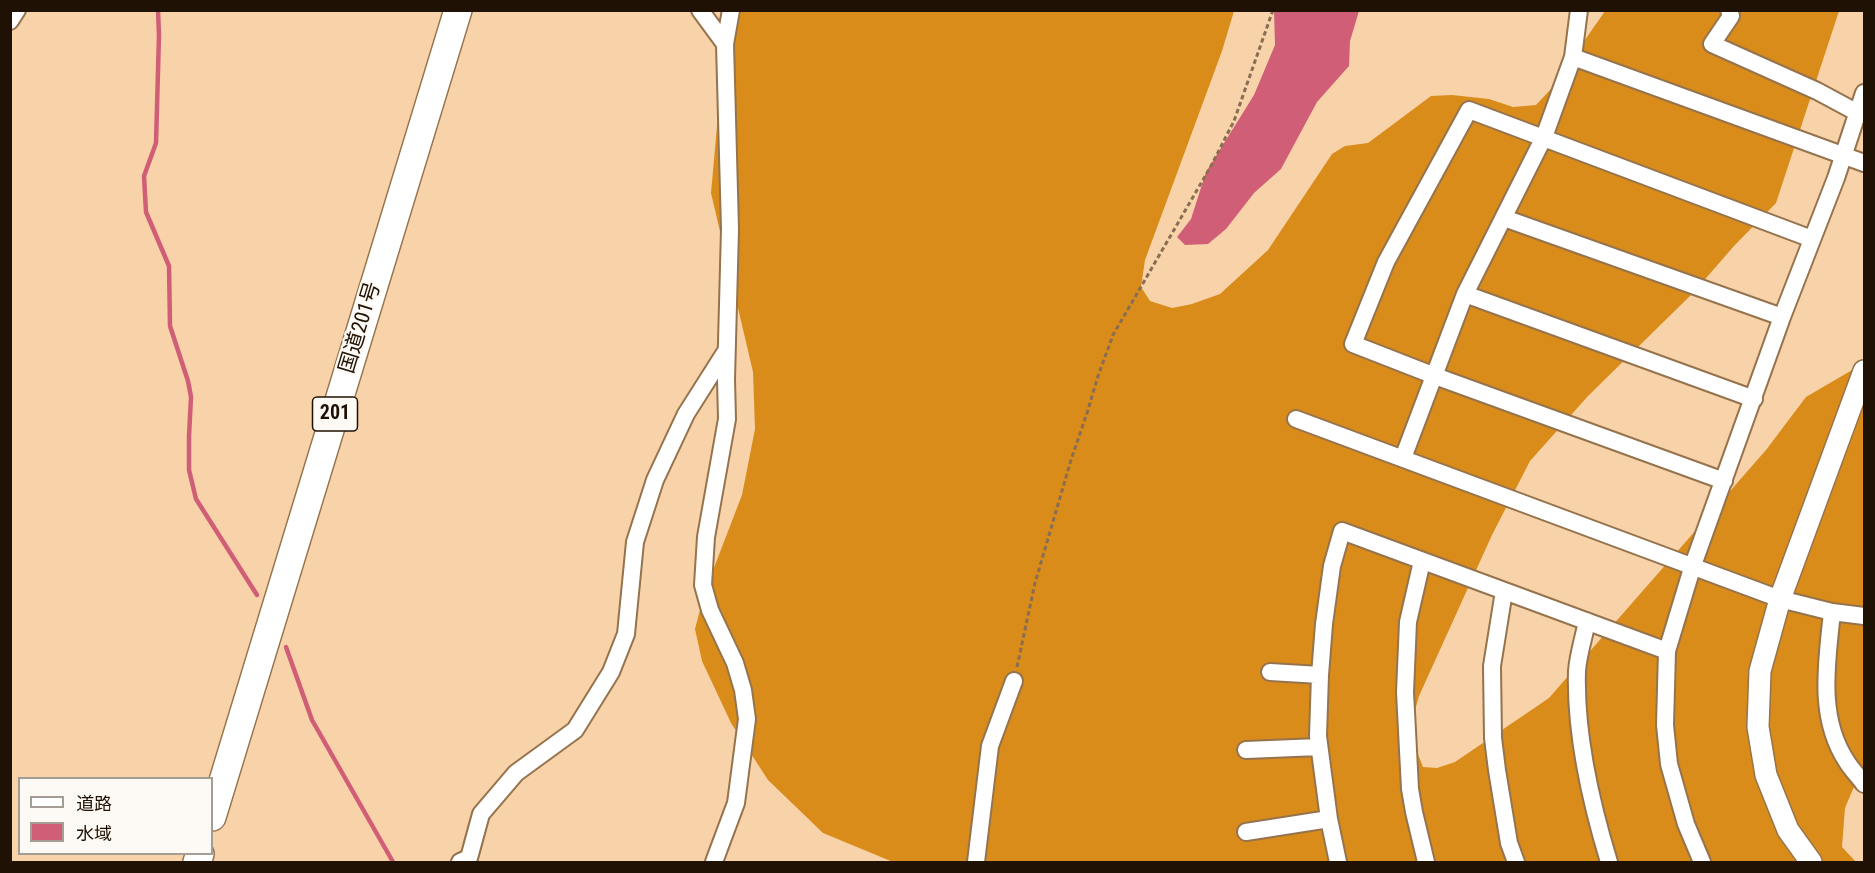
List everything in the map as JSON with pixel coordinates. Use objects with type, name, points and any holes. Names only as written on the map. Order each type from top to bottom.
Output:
[{"type":"highway","name":"国道201号","points":[[213,814],[458,10]]},
{"type":"street","points":[[10,21],[17,10]]},
{"type":"street","points":[[700,10],[725,44]]},
{"type":"street","points":[[714,862],[736,803],[747,719],[743,690],[735,663],[710,610],[703,585],[706,537],[728,419],[730,230],[725,44],[731,10]]},
{"type":"street","points":[[1403,458],[1465,294],[1544,137],[1573,57],[1579,10]]},
{"type":"street","points":[[1729,10],[1731,16],[1712,44],[1817,91],[1858,113]]},
{"type":"street","points":[[1573,57],[1864,163]]},
{"type":"street","points":[[1702,862],[1686,824],[1669,764],[1665,725],[1667,651],[1693,565],[1782,317],[1836,178],[1864,93]]},
{"type":"street","points":[[1724,481],[1353,344],[1386,262],[1469,110],[1812,239]]},
{"type":"street","points":[[1504,218],[1782,317]]},
{"type":"street","points":[[1465,294],[1754,399]]},
{"type":"street","points":[[460,862],[469,858],[481,814],[516,773],[575,730],[611,672],[626,634],[635,542],[656,480],[686,414],[727,350]]},
{"type":"street","points":[[1811,862],[1788,830],[1766,775],[1758,727],[1760,671],[1780,599],[1864,371]]},
{"type":"street","points":[[1296,419],[1780,599],[1832,612],[1864,616]]},
{"type":"street","points":[[1338,862],[1329,819],[1318,736],[1324,624],[1332,566],[1342,531],[1667,651]]},
{"type":"street","points":[[1422,561],[1408,622],[1405,692],[1410,789],[1426,862]]},
{"type":"street","points":[[1504,591],[1492,666],[1493,738],[1509,843],[1516,862]]},
{"type":"street","points":[[1832,612],[1826,679],[1827,707],[1834,736],[1846,762],[1864,784]]},
{"type":"street","points":[[1587,621],[1577,669],[1578,717],[1594,812],[1609,862]]},
{"type":"street","points":[[1270,672],[1320,675]]},
{"type":"street","points":[[976,862],[990,746],[1014,681]]},
{"type":"street","points":[[1246,750],[1320,747]]},
{"type":"street","points":[[1246,832],[1329,819]]},
{"type":"path","points":[[1014,681],[1035,583],[1071,460],[1113,336],[1211,166],[1234,121],[1274,10]]},
{"type":"shaded area","points":[[733,11],[1234,11],[1222,51],[1145,260],[1141,287],[1150,301],[1172,308],[1220,294],[1268,250],[1332,154],[1345,146],[1368,143],[1431,96],[1452,95],[1489,99],[1513,107],[1536,105],[1551,89],[1605,11],[1839,11],[1776,203],[1693,293],[1588,396],[1530,461],[1492,535],[1419,696],[1409,731],[1423,767],[1437,768],[1455,762],[1549,698],[1766,450],[1806,397],[1864,363],[1864,763],[1845,808],[1842,847],[1856,862],[893,862],[823,833],[768,780],[731,723],[702,661],[695,629],[705,591],[742,495],[755,429],[753,372],[711,193],[725,37]]},
{"type":"water","points":[[1274,11],[1359,11],[1350,41],[1349,66],[1317,102],[1281,169],[1254,193],[1226,229],[1208,244],[1185,245],[1177,237],[1191,219],[1206,172],[1254,95],[1275,45]]},
{"type":"waterway","points":[[158,10],[156,143],[144,176],[146,212],[169,266],[170,326],[191,397],[189,470],[196,499],[257,595]]},
{"type":"waterway","points":[[286,647],[312,720],[393,862]]}]
